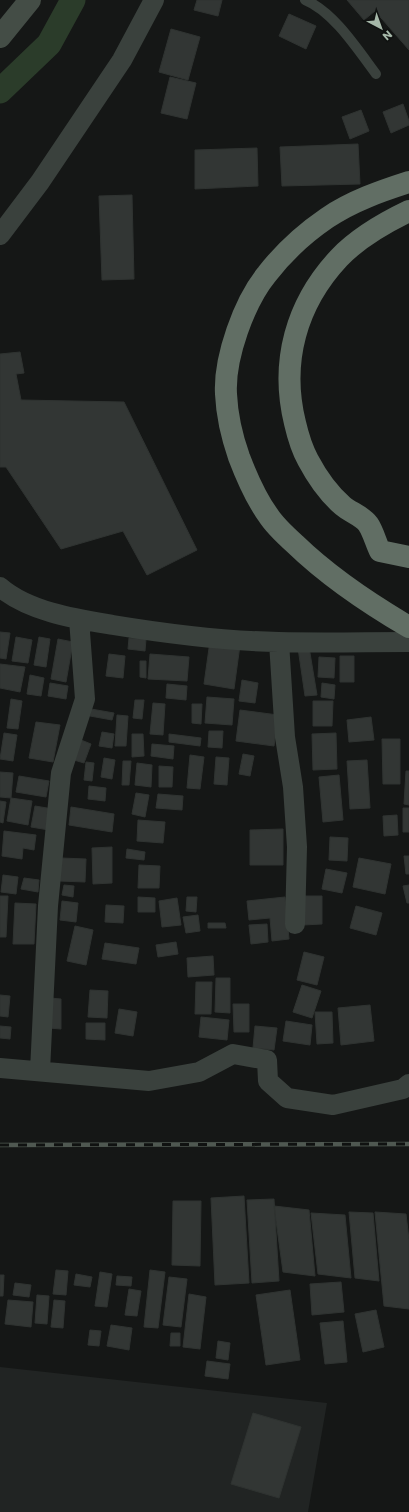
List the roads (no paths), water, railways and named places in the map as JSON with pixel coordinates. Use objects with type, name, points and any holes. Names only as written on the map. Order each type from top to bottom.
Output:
[{"type":"highway","points":[[409,182],[368,197],[329,217],[305,234],[282,255],[266,275],[255,293],[232,345],[227,372],[226,394],[229,421],[237,450],[256,497],[268,516],[325,572],[372,605],[409,627]]},
{"type":"highway","points":[[409,211],[387,222],[339,257],[324,276],[299,321],[292,345],[288,371],[289,394],[299,440],[307,460],[331,494],[343,506],[367,523],[380,551],[409,557]]},
{"type":"street","points":[[0,37],[30,0]]},
{"type":"street","points":[[0,235],[40,182],[122,60],[154,0]]},
{"type":"street","points":[[1,589],[19,601],[79,619],[160,633],[222,640],[278,642],[409,642]]},
{"type":"street","points":[[40,1071],[48,906],[61,773],[85,699],[79,619]]},
{"type":"street","points":[[278,642],[286,737],[294,794],[297,847],[295,924]]},
{"type":"street","points":[[0,1068],[149,1081],[200,1072],[233,1054],[267,1060],[268,1081],[287,1098],[333,1105],[403,1089],[409,1084]]},
{"type":"lane","points":[[305,0],[315,4],[342,29],[376,74]]},
{"type":"waterway","points":[[0,91],[49,44],[73,0]]},
{"type":"railway","points":[[0,1145],[409,1144]]}]
